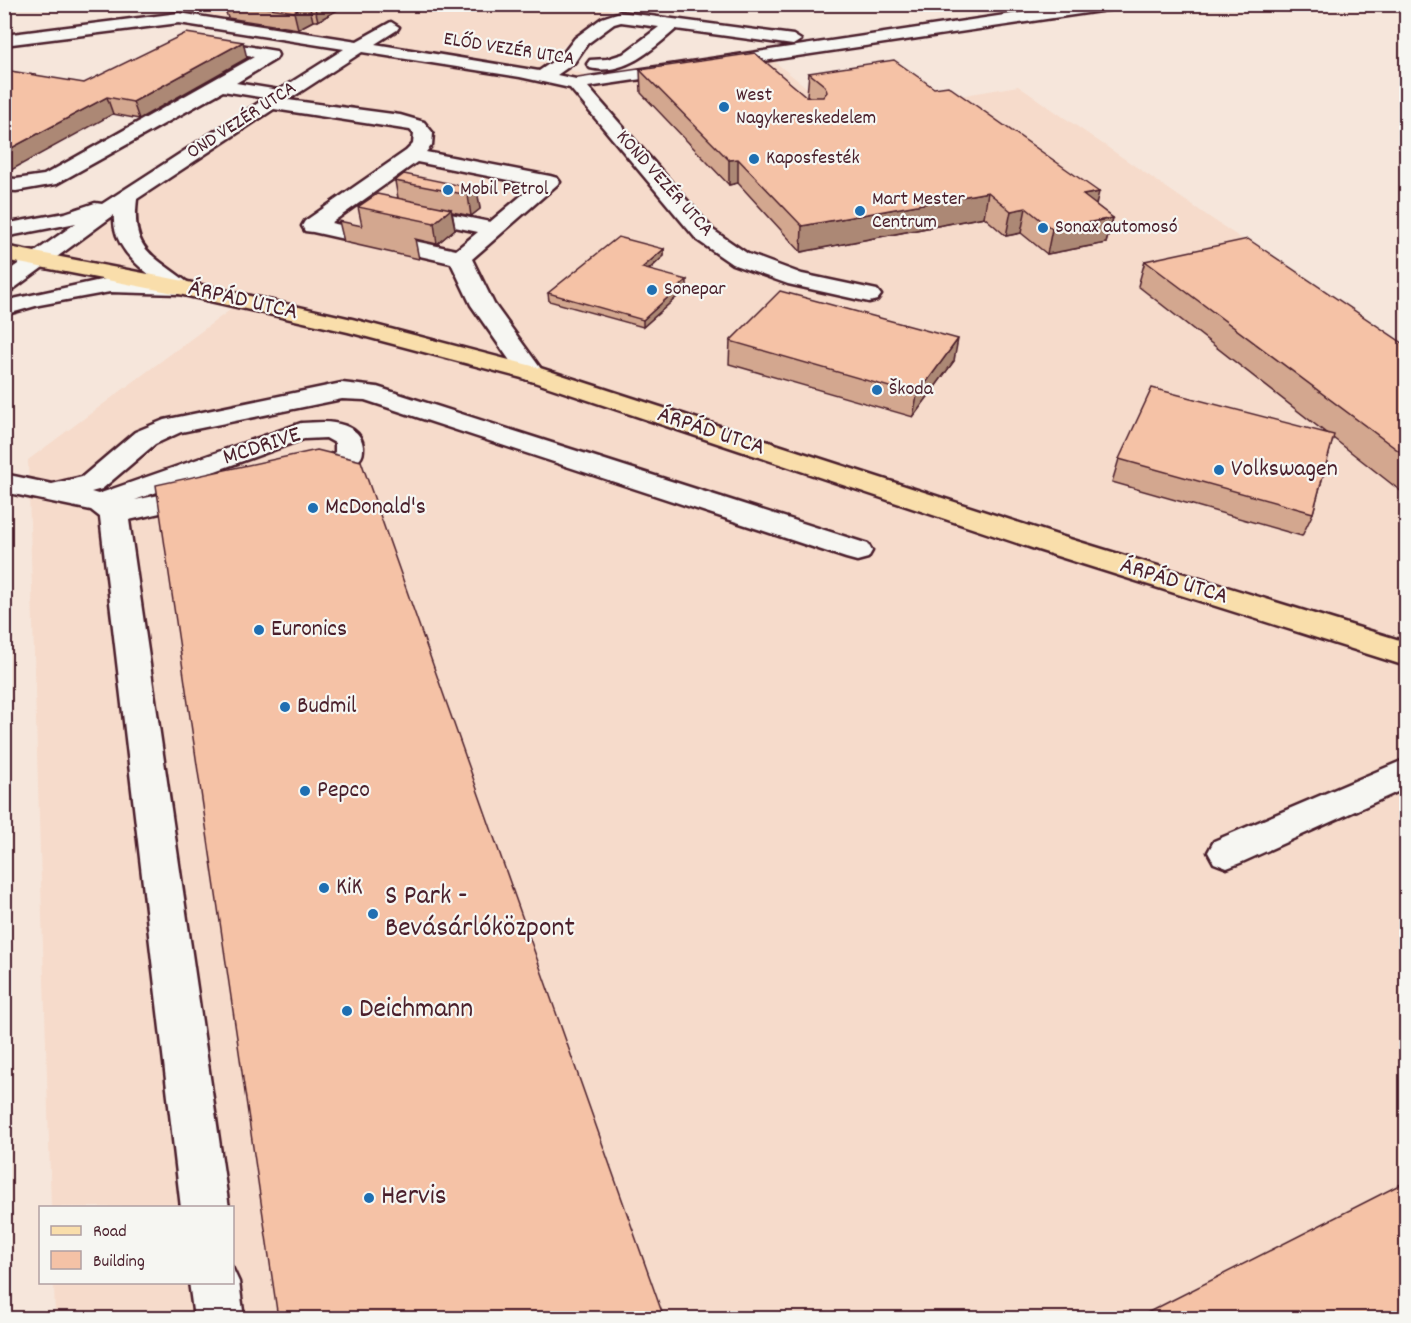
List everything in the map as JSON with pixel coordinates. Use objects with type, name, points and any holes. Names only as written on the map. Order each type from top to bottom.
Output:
[{"type":"main road","name":"ÁRPÁD UTCA","points":[[4,253],[179,287],[352,326],[531,373],[1049,543],[1407,654]]},
{"type":"street","name":"ELŐD VEZÉR UTCA","points":[[4,40],[177,11],[358,48],[542,76],[576,84],[1114,4]]},
{"type":"street","points":[[542,76],[568,59],[581,41],[608,21],[620,17],[829,45]]},
{"type":"street","points":[[568,59],[610,66],[644,48],[674,23]]},
{"type":"street","name":"OND VEZÉR UTCA","points":[[4,285],[127,196],[391,27]]},
{"type":"street","points":[[4,184],[49,180],[220,86],[270,55],[212,46]]},
{"type":"street","points":[[748,57],[764,71]]},
{"type":"street","name":"KOND VEZÉR UTCA","points":[[576,84],[705,235],[740,259],[796,279],[869,295]]},
{"type":"street","points":[[220,86],[417,126],[424,133],[422,145],[413,154],[313,226],[460,258]]},
{"type":"street","points":[[413,154],[550,182],[460,258]]},
{"type":"street","points":[[127,196],[126,236],[137,252],[179,287]]},
{"type":"street","name":"OND VEZÉR UTCA","points":[[4,231],[70,218],[127,196]]},
{"type":"street","points":[[350,199],[373,204]]},
{"type":"street","points":[[395,208],[494,229]]},
{"type":"street","points":[[460,258],[483,305],[531,373]]},
{"type":"street","points":[[4,308],[36,299],[110,285],[179,287]]},
{"type":"street","points":[[52,493],[92,483],[145,438],[173,426],[342,391],[368,392],[857,551]]},
{"type":"street","name":"MCDRIVE","points":[[107,509],[301,431],[331,430],[349,439],[349,454],[329,468],[284,478]]},
{"type":"street","points":[[4,483],[52,493],[107,509],[205,1206]]},
{"type":"street","name":"MCDRIVE","points":[[107,509],[227,490]]},
{"type":"street","points":[[1227,852],[1407,773]]},
{"type":"street","points":[[214,1284],[219,1318]]},
{"type":"shaded area","points":[[191,5],[616,5],[543,62],[603,80],[765,54],[842,116],[1018,86],[1406,348],[1406,644],[543,368],[285,305],[45,257],[357,47],[194,11]]},
{"type":"shaded area","name":"S Park - Bevásárlóközpont","points":[[242,301],[531,373],[1406,650],[1406,1318],[55,1318],[54,1284],[234,1284],[234,1206],[51,1206],[28,460]]},
{"type":"building","points":[[245,4],[307,4],[294,12]]},
{"type":"building","points":[[186,33],[243,42],[133,102],[107,97],[4,152],[4,70],[84,83]]},
{"type":"building","points":[[755,53],[807,97],[823,97],[827,92],[825,86],[809,73],[894,60],[934,88],[948,86],[1099,192],[1083,195],[1113,218],[1052,229],[1026,208],[1011,211],[988,192],[802,226],[738,159],[729,160],[640,70]]},
{"type":"building","points":[[404,174],[477,189],[468,195],[395,181]]},
{"type":"building","points":[[377,194],[451,209],[434,223],[358,207]]},
{"type":"building","points":[[618,237],[664,249],[642,268],[687,280],[643,320],[548,293]]},
{"type":"building","points":[[1248,239],[1407,346],[1407,457],[1145,261]]},
{"type":"building","name":"Škoda","points":[[780,291],[958,339],[917,395],[730,341]]},
{"type":"building","name":"Volkswagen","points":[[1152,388],[1334,435],[1313,513],[1119,459]]},
{"type":"building","name":"S Park - Bevásárlóközpont","points":[[317,450],[361,461],[664,1318],[278,1318],[156,485]]},
{"type":"building","points":[[1407,1181],[1407,1318],[1137,1318]]},
{"type":"place","name":"West Nagykereskedelem","points":[[724,107]]},
{"type":"place","name":"Kaposfesték","points":[[754,159]]},
{"type":"place","name":"Mobil Petrol","points":[[448,190]]},
{"type":"place","name":"Mart Mester Centrum","points":[[860,211]]},
{"type":"place","name":"Sonax automosó","points":[[1043,228]]},
{"type":"place","name":"Sonepar","points":[[652,290]]},
{"type":"place","name":"Škoda","points":[[877,390]]},
{"type":"place","name":"Volkswagen","points":[[1219,470]]},
{"type":"place","name":"McDonald's","points":[[313,508]]},
{"type":"place","name":"Euronics","points":[[259,630]]},
{"type":"place","name":"Budmil","points":[[285,707]]},
{"type":"place","name":"Pepco","points":[[305,791]]},
{"type":"place","name":"KiK","points":[[324,888]]},
{"type":"place","name":"S Park - Bevásárlóközpont","points":[[373,914]]},
{"type":"place","name":"Deichmann","points":[[347,1011]]},
{"type":"place","name":"Hervis","points":[[369,1198]]}]
